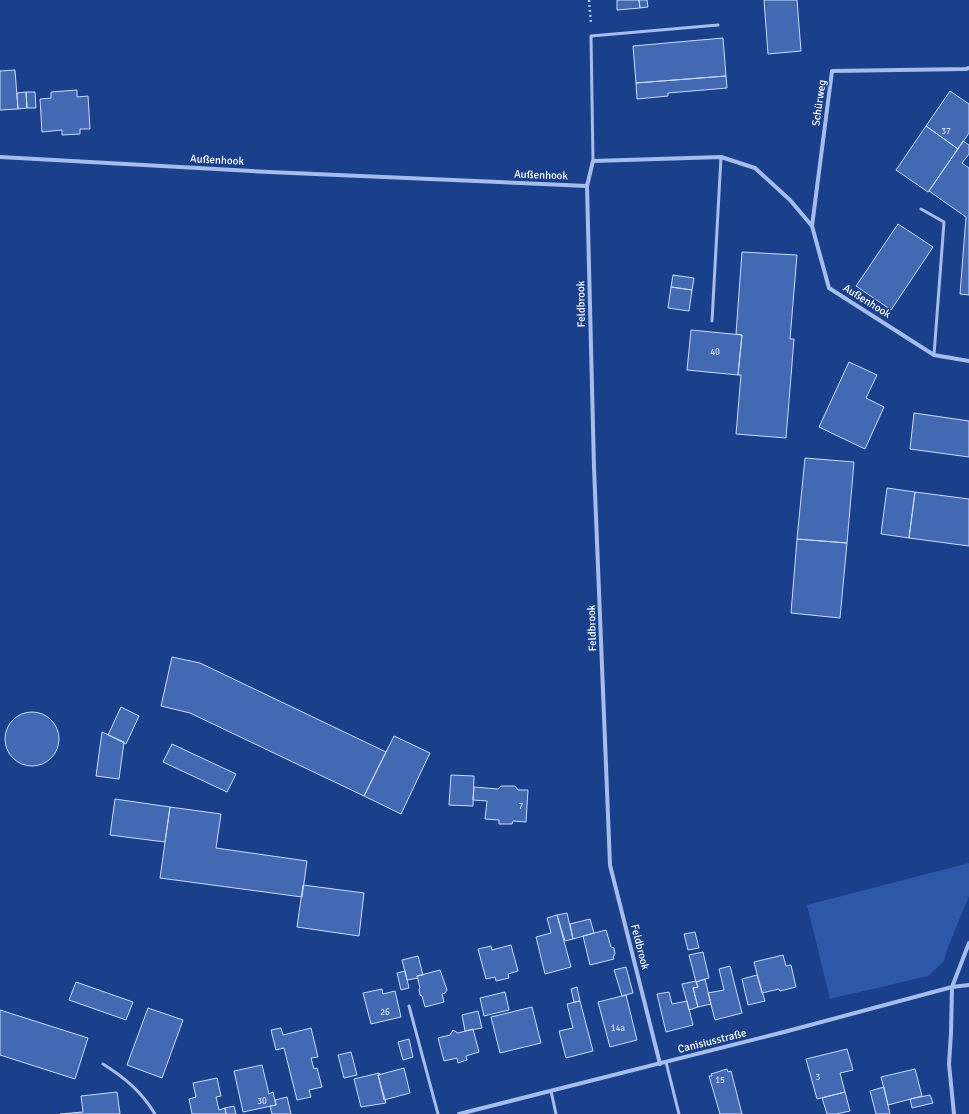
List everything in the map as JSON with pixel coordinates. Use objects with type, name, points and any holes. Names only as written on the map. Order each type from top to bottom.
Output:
[{"type":"street","name":"Schürweg","points":[[812,226],[832,71],[969,68]]},
{"type":"street","name":"Außenhook","points":[[0,157],[269,172],[587,186]]},
{"type":"street","name":"Außenhook","points":[[593,161],[721,157],[755,168],[790,200],[812,226],[829,288],[934,355],[969,361]]},
{"type":"street","points":[[587,186],[593,161]]},
{"type":"street","name":"Feldbrook","points":[[587,186],[594,467],[610,865],[660,1064]]},
{"type":"street","points":[[954,1114],[949,1064],[952,986],[969,943]]},
{"type":"street","name":"Canisiusstraße","points":[[459,1114],[784,1032],[952,986],[969,985]]},
{"type":"lane","points":[[593,161],[591,36],[718,25]]},
{"type":"lane","points":[[712,321],[721,157]]},
{"type":"lane","points":[[922,209],[944,222],[934,355]]},
{"type":"lane","points":[[409,1006],[438,1114]]},
{"type":"lane","points":[[666,1062],[679,1114]]},
{"type":"lane","points":[[103,1064],[127,1080],[149,1104],[155,1114]]},
{"type":"lane","points":[[551,1091],[556,1114]]},
{"type":"path","points":[[589,0],[591,36]]},
{"type":"shaded area","points":[[969,863],[969,896],[948,947],[944,961],[928,976],[830,999],[807,905]]},
{"type":"building","points":[[617,0],[639,0],[640,8],[617,10]]},
{"type":"building","points":[[639,0],[647,0],[648,7],[640,8]]},
{"type":"building","points":[[764,0],[797,0],[801,51],[768,54]]},
{"type":"building","points":[[723,38],[726,76],[636,83],[633,46]]},
{"type":"building","points":[[15,70],[18,109],[0,110],[0,71]]},
{"type":"building","points":[[726,76],[727,88],[668,93],[668,96],[637,99],[636,83]]},
{"type":"building","points":[[77,90],[77,97],[88,96],[90,129],[80,129],[80,134],[62,135],[62,130],[42,132],[40,99],[51,98],[51,92]]},
{"type":"building","points":[[950,91],[969,104],[969,133],[958,149],[926,126]]},
{"type":"building","points":[[26,92],[27,108],[18,109],[17,93]]},
{"type":"building","points":[[26,92],[35,92],[36,108],[27,108]]},
{"type":"building","points":[[926,126],[958,149],[928,192],[896,170]]},
{"type":"building","points":[[963,141],[969,145],[969,154],[962,163],[969,168],[969,295],[960,294],[966,217],[929,191]]},
{"type":"building","points":[[898,224],[933,247],[891,310],[856,286]]},
{"type":"building","points":[[742,252],[797,255],[790,339],[794,339],[786,438],[736,434],[741,375],[738,375],[742,335],[736,334]]},
{"type":"building","points":[[673,275],[694,278],[692,290],[671,287]]},
{"type":"building","points":[[671,287],[692,290],[689,311],[668,308]]},
{"type":"building","points":[[691,330],[742,335],[738,375],[687,370]]},
{"type":"building","points":[[849,362],[877,375],[866,398],[884,407],[865,449],[819,427]]},
{"type":"building","points":[[914,413],[969,421],[969,457],[910,449]]},
{"type":"building","points":[[805,458],[854,462],[847,543],[797,539]]},
{"type":"building","points":[[887,488],[915,492],[909,538],[881,534]]},
{"type":"building","points":[[915,492],[969,499],[969,546],[909,538]]},
{"type":"building","points":[[797,539],[847,543],[840,618],[791,613]]},
{"type":"building","points":[[172,657],[200,663],[386,752],[364,796],[190,713],[161,706]]},
{"type":"building","points":[[121,707],[139,716],[126,744],[108,735]]},
{"type":"building","points":[[27,712],[37,712],[47,716],[55,724],[59,734],[59,744],[55,754],[47,762],[37,766],[27,766],[17,762],[9,754],[5,744],[5,734],[9,724],[17,716]]},
{"type":"building","points":[[102,732],[124,742],[119,779],[96,776]]},
{"type":"building","points":[[394,736],[430,753],[401,814],[364,796]]},
{"type":"building","points":[[172,744],[236,774],[227,792],[163,762]]},
{"type":"building","points":[[451,775],[474,776],[473,806],[449,805]]},
{"type":"building","points":[[501,786],[515,786],[518,790],[528,790],[526,822],[513,821],[512,824],[499,824],[499,820],[485,819],[487,801],[473,800],[474,787],[498,789]]},
{"type":"building","points":[[115,799],[170,807],[165,842],[110,835]]},
{"type":"building","points":[[170,807],[221,814],[216,848],[307,861],[302,897],[160,878]]},
{"type":"building","points":[[303,885],[364,893],[359,936],[297,927]]},
{"type":"building","points":[[567,913],[573,939],[565,941],[557,915]]},
{"type":"building","points":[[557,915],[571,967],[545,974],[536,937],[551,933],[547,918]]},
{"type":"building","points":[[590,919],[594,933],[573,939],[570,924]]},
{"type":"building","points":[[606,930],[611,947],[614,948],[614,959],[590,965],[583,936]]},
{"type":"building","points":[[695,932],[699,948],[688,950],[684,934]]},
{"type":"building","points":[[511,945],[518,971],[508,974],[509,978],[496,981],[495,977],[486,979],[478,949],[491,946],[492,950]]},
{"type":"building","points":[[703,952],[709,978],[696,982],[689,955]]},
{"type":"building","points":[[783,955],[786,966],[791,965],[796,987],[762,993],[754,962]]},
{"type":"building","points":[[418,956],[423,975],[417,976],[418,978],[407,980],[402,960]]},
{"type":"building","points":[[730,966],[742,1013],[715,1020],[708,993],[724,990],[719,969]]},
{"type":"building","points":[[626,967],[633,993],[622,996],[614,970]]},
{"type":"building","points":[[440,970],[447,990],[442,994],[444,1002],[425,1007],[422,996],[420,995],[417,976]]},
{"type":"building","points":[[405,971],[409,988],[401,990],[397,973]]},
{"type":"building","points":[[757,975],[765,1001],[748,1005],[742,979]]},
{"type":"building","points":[[705,979],[711,1004],[698,1007],[693,988],[698,987],[696,982]]},
{"type":"building","points":[[696,981],[698,987],[693,988],[698,1007],[689,1010],[682,984]]},
{"type":"building","points":[[76,982],[133,1002],[126,1020],[69,1000]]},
{"type":"building","points":[[577,987],[580,1001],[574,1002],[571,989]]},
{"type":"building","points":[[382,989],[383,994],[395,991],[401,1017],[371,1024],[363,993]]},
{"type":"building","points":[[505,992],[509,1010],[484,1016],[480,998]]},
{"type":"building","points":[[669,992],[672,1004],[687,1001],[693,1025],[666,1032],[657,994]]},
{"type":"building","points":[[626,995],[637,1040],[610,1047],[598,1002]]},
{"type":"building","points":[[580,1001],[593,1051],[566,1058],[559,1031],[573,1028],[567,1004]]},
{"type":"building","points":[[532,1007],[541,1043],[500,1053],[491,1017]]},
{"type":"building","points":[[148,1008],[183,1020],[162,1078],[127,1065]]},
{"type":"building","points":[[0,1010],[88,1038],[75,1079],[0,1055]]},
{"type":"building","points":[[478,1011],[482,1028],[465,1031],[462,1015]]},
{"type":"building","points":[[281,1028],[283,1035],[311,1028],[318,1057],[311,1058],[314,1069],[317,1068],[322,1087],[309,1090],[311,1097],[297,1100],[284,1048],[276,1050],[271,1030]]},
{"type":"building","points":[[473,1029],[479,1052],[466,1056],[467,1060],[458,1063],[457,1058],[444,1061],[438,1038],[450,1035],[453,1030],[458,1033]]},
{"type":"building","points":[[409,1039],[413,1057],[403,1060],[398,1042]]},
{"type":"building","points":[[847,1049],[853,1070],[840,1073],[845,1092],[817,1099],[806,1059]]},
{"type":"building","points":[[351,1052],[357,1075],[344,1078],[338,1055]]},
{"type":"building","points":[[262,1065],[269,1094],[273,1092],[276,1105],[243,1112],[234,1071]]},
{"type":"building","points":[[404,1068],[410,1093],[384,1100],[378,1075]]},
{"type":"building","points":[[727,1069],[728,1072],[731,1071],[742,1114],[720,1114],[709,1076]]},
{"type":"building","points":[[915,1069],[922,1096],[888,1105],[881,1077]]},
{"type":"building","points":[[379,1073],[380,1075],[378,1075],[386,1103],[361,1107],[354,1079]]},
{"type":"building","points":[[217,1078],[221,1096],[216,1097],[219,1110],[225,1108],[226,1114],[192,1114],[189,1099],[196,1097],[193,1083]]},
{"type":"building","points":[[884,1087],[890,1114],[876,1114],[870,1091]]},
{"type":"building","points":[[117,1092],[120,1114],[60,1114],[83,1112],[81,1096]]},
{"type":"building","points":[[845,1092],[850,1111],[827,1114],[822,1098]]},
{"type":"building","points":[[930,1095],[933,1103],[912,1108],[910,1099]]},
{"type":"building","points":[[287,1097],[291,1114],[272,1114],[270,1106],[276,1105],[275,1100]]},
{"type":"building","points":[[234,1106],[236,1114],[226,1114],[225,1108]]}]
